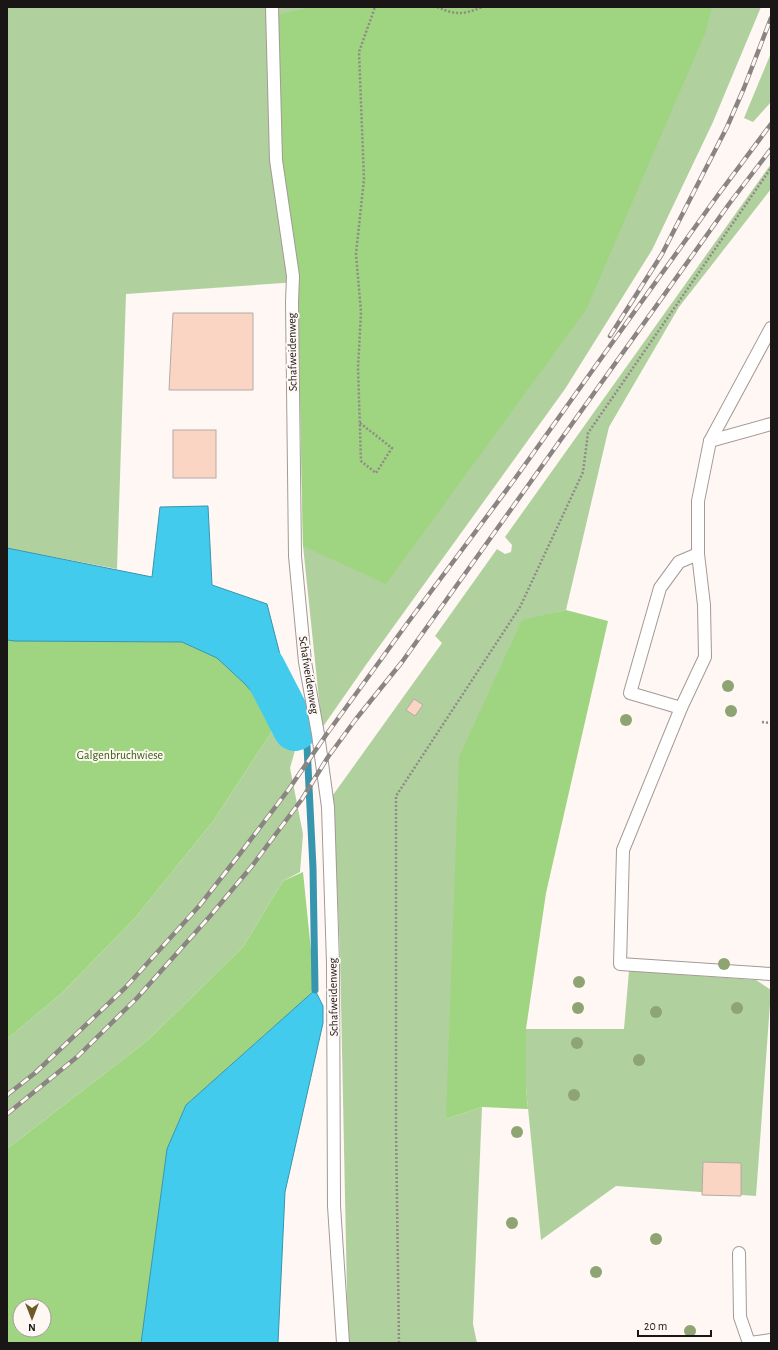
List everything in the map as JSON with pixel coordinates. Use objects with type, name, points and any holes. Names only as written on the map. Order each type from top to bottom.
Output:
[{"type":"lane","name":"Schafweidenweg","points":[[272,7],[276,160],[293,276],[295,556],[305,662],[318,734],[328,807],[333,963],[334,1206],[343,1343]]},
{"type":"lane","points":[[771,328],[710,441],[698,501],[698,554],[704,605],[705,657],[681,708],[623,850],[620,964],[771,974]]},
{"type":"lane","points":[[710,441],[771,424]]},
{"type":"lane","points":[[681,708],[630,693],[660,588],[679,562],[698,554]]},
{"type":"lane","points":[[739,1253],[740,1317],[749,1343],[771,1340]]},
{"type":"path","points":[[360,423],[392,448],[376,473],[361,461],[358,368],[362,312],[356,254],[364,179],[359,52],[375,7]]},
{"type":"path","points":[[437,7],[451,13],[471,11],[482,7]]},
{"type":"path","points":[[399,1343],[396,1129],[396,796],[520,607],[583,472],[588,433],[771,168]]},
{"type":"path","points":[[762,722],[771,723]]},
{"type":"green space","points":[[7,7],[761,7],[713,122],[652,250],[565,389],[322,728],[303,546],[298,282],[126,294],[117,569],[7,548]]},
{"type":"green space","points":[[312,7],[712,7],[706,31],[586,310],[386,584],[303,546],[298,282],[276,160],[272,16]]},
{"type":"green space","points":[[771,53],[771,102],[753,122],[744,118]]},
{"type":"green space","points":[[771,164],[771,189],[679,307],[609,427],[566,610],[522,621],[446,1119],[482,1107],[473,1324],[477,1343],[348,1343],[340,952],[333,795],[442,643],[435,636],[497,549],[505,554],[511,552],[512,545],[505,537]]},
{"type":"green space","points":[[566,610],[608,621],[546,893],[526,1029],[526,1088],[528,1109],[482,1107],[446,1119],[459,757],[522,620]]},
{"type":"green space","name":"Galgenbruchwiese","points":[[7,640],[182,642],[217,658],[245,684],[270,713],[276,725],[214,820],[135,918],[62,993],[7,1039]]},
{"type":"green space","points":[[276,725],[296,747],[290,768],[303,834],[300,872],[283,881],[243,947],[148,1040],[7,1149],[7,1039],[62,993],[135,918],[214,820]]},
{"type":"green space","points":[[303,872],[315,990],[186,1105],[167,1149],[141,1343],[7,1343],[7,1149],[148,1040],[243,947],[283,881]]},
{"type":"green space","points":[[629,971],[756,980],[771,990],[756,1196],[616,1186],[541,1240],[526,1088],[526,1029],[624,1029]]},
{"type":"water","points":[[208,506],[212,585],[267,604],[296,717],[276,725],[270,713],[245,684],[217,658],[182,642],[7,640],[7,548],[152,577],[160,507]]},
{"type":"water","points":[[315,990],[323,1006],[323,1023],[285,1192],[278,1343],[141,1343],[167,1149],[186,1105]]},
{"type":"building","points":[[173,313],[253,313],[253,390],[169,390]]},
{"type":"building","points":[[173,430],[216,430],[216,478],[173,478]]},
{"type":"building","points":[[414,699],[423,705],[415,716],[406,710]]},
{"type":"building","points":[[703,1162],[741,1163],[741,1196],[702,1195]]},
{"type":"waterway","points":[[263,667],[295,729]]},
{"type":"waterway","points":[[295,729],[307,746],[313,868],[315,990]]},
{"type":"railway","points":[[610,336],[662,254],[727,127],[771,18]]},
{"type":"railway","points":[[7,1095],[35,1073],[125,988],[200,905],[289,789],[326,735],[514,480],[718,195],[771,124]]},
{"type":"railway","points":[[7,1114],[77,1057],[137,998],[211,915],[252,866],[302,799],[328,757],[356,719],[402,662],[729,204],[771,149]]}]
